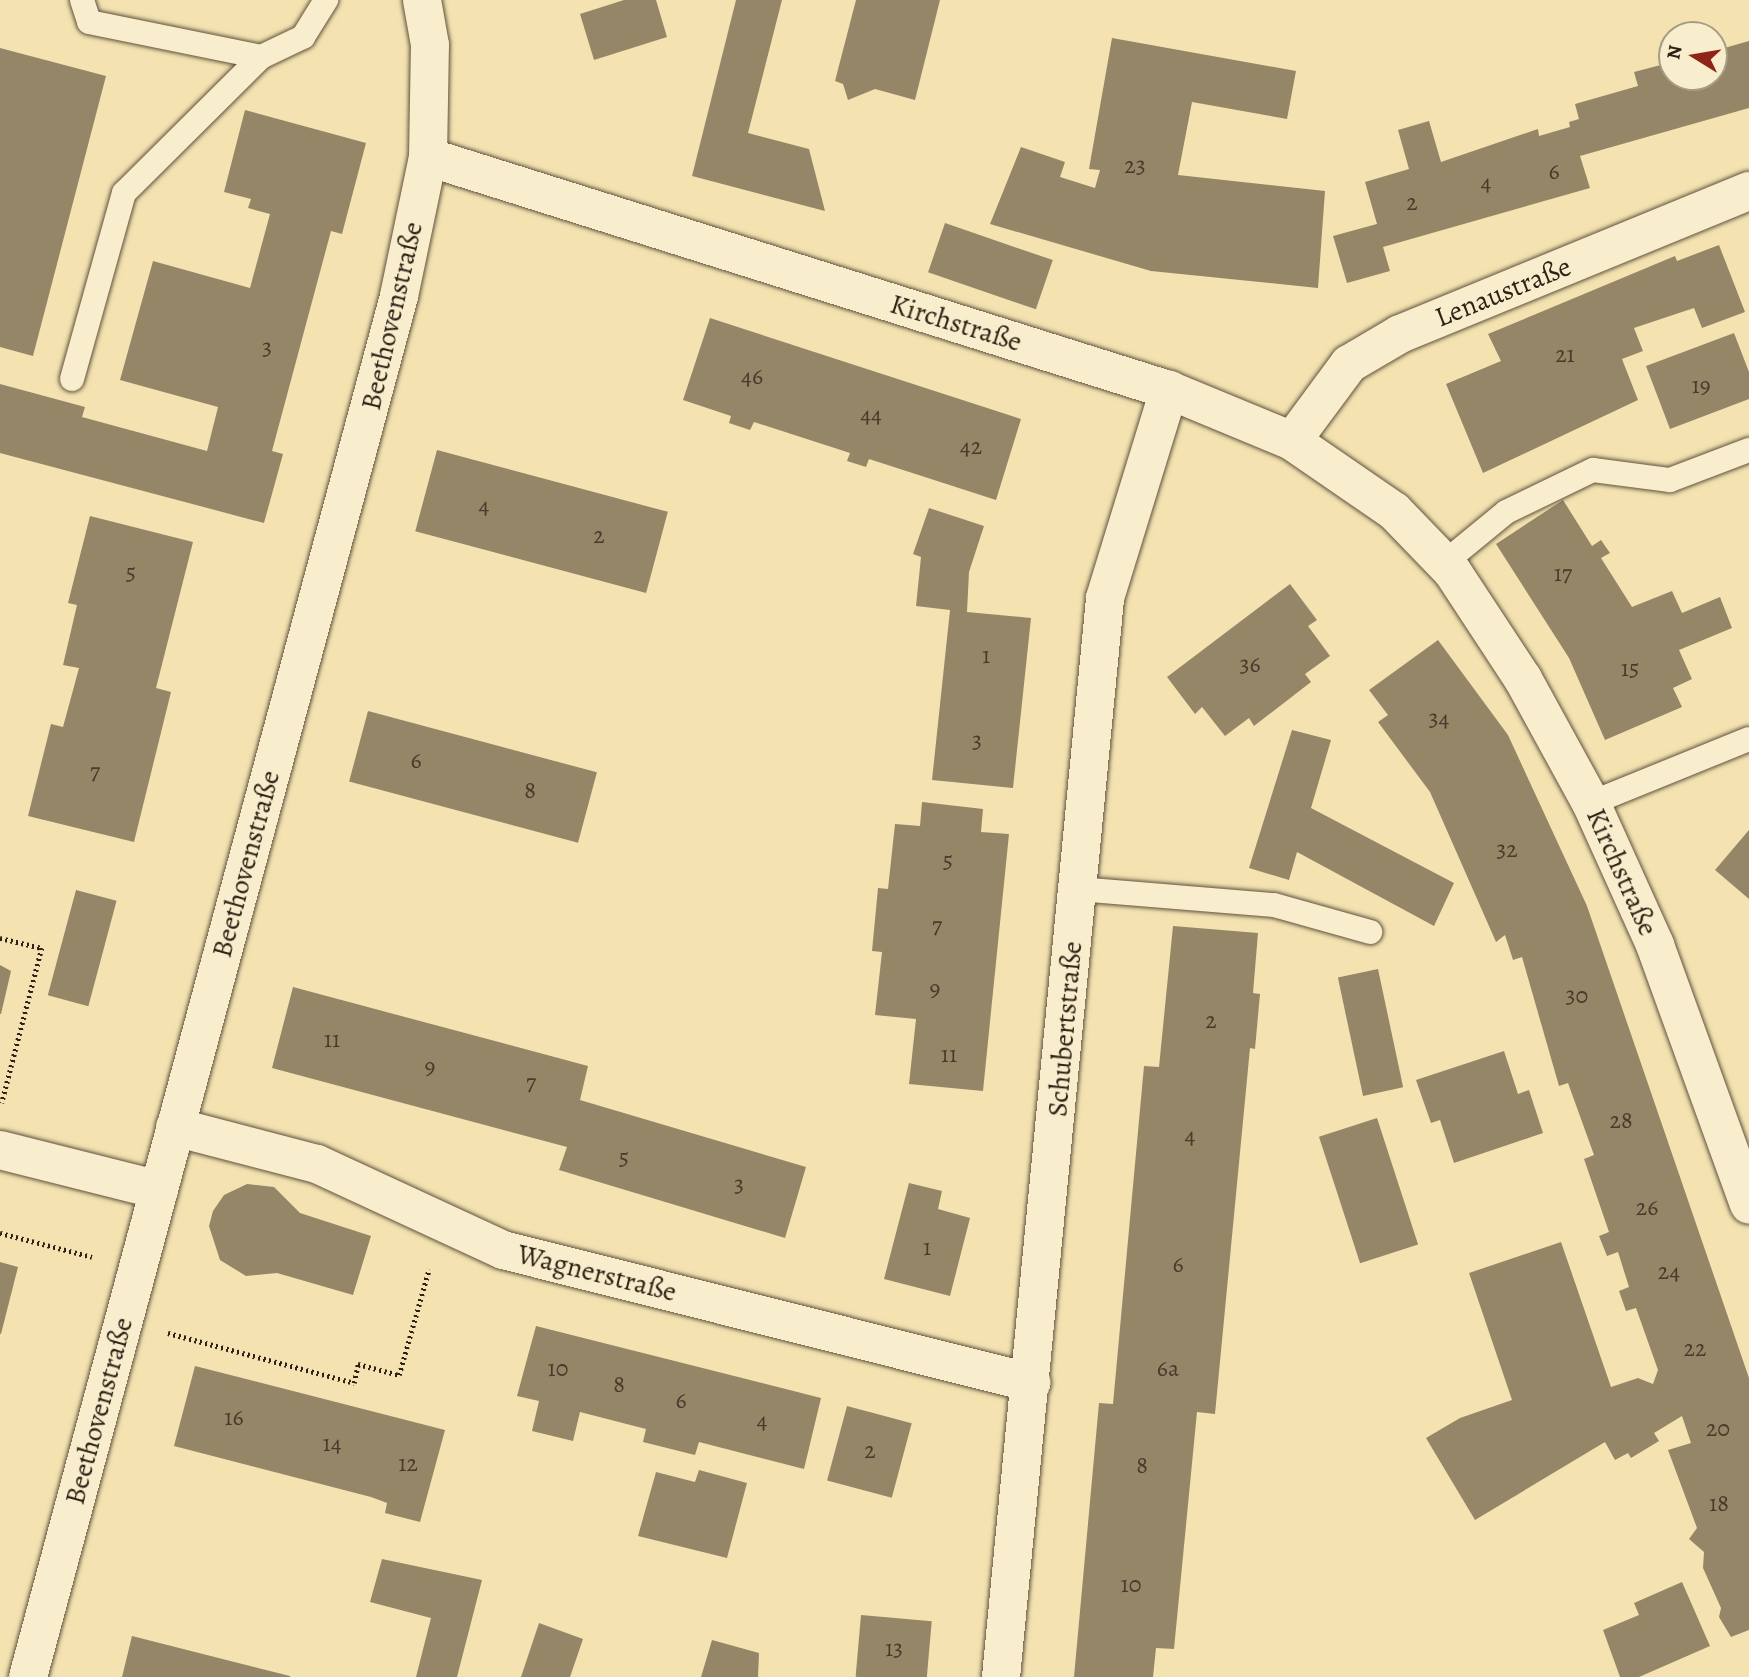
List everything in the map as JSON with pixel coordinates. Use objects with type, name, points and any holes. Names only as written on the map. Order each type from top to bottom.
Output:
[{"type":"street","name":"Beethovenstraße","points":[[28,1677],[399,296],[428,157],[430,45],[422,0]]},
{"type":"street","name":"Kirchstraße","points":[[428,157],[1168,390],[1292,441],[1394,511],[1444,563],[1523,679],[1591,803],[1655,945],[1749,1205]]},
{"type":"street","name":"Lenaustraße","points":[[1292,441],[1349,364],[1400,334],[1749,191]]},
{"type":"street","name":"Schubertstraße","points":[[1001,1677],[1032,1383],[1105,598],[1168,390]]},
{"type":"street","name":"Wagnerstraße","points":[[175,1127],[317,1164],[503,1250],[1032,1383]]},
{"type":"street","points":[[0,1150],[159,1190]]},
{"type":"lane","points":[[82,0],[89,22],[261,57]]},
{"type":"lane","points":[[72,379],[124,194],[261,57],[303,37],[326,0]]},
{"type":"lane","points":[[1444,563],[1506,512],[1593,470],[1670,480],[1749,450]]},
{"type":"lane","points":[[1591,803],[1749,739]]},
{"type":"lane","points":[[1078,889],[1274,905],[1370,932]]},
{"type":"path","points":[[0,938],[42,948],[0,1112]]},
{"type":"path","points":[[124,1321],[354,1383],[358,1364],[399,1375],[442,1224]]},
{"type":"path","points":[[0,1233],[137,1268]]},
{"type":"building","points":[[624,0],[656,0],[667,37],[594,60],[580,14]]},
{"type":"building","points":[[736,0],[782,0],[748,133],[809,149],[825,211],[692,176]]},
{"type":"building","points":[[856,0],[940,0],[915,100],[875,89],[848,100],[843,84],[835,81]]},
{"type":"building","points":[[1112,38],[1296,71],[1287,119],[1192,102],[1178,175],[1325,191],[1318,288],[1151,271],[990,224],[1021,147],[1065,162],[1060,177],[1095,188],[1100,170],[1089,169]]},
{"type":"building","points":[[1749,41],[1749,108],[1580,156],[1590,188],[1383,247],[1390,271],[1347,283],[1333,236],[1377,224],[1365,182],[1409,169],[1398,130],[1429,121],[1441,162],[1538,129],[1539,136],[1570,127],[1569,122],[1579,119],[1575,104],[1638,86],[1634,72],[1658,66],[1658,91],[1728,91],[1728,47]]},
{"type":"building","points":[[0,48],[106,76],[33,356],[0,347]]},
{"type":"building","points":[[245,110],[366,143],[342,234],[331,231],[272,451],[283,454],[264,523],[0,453],[0,384],[85,407],[82,417],[207,451],[218,407],[120,380],[153,261],[250,288],[270,214],[248,208],[251,199],[224,192]]},
{"type":"building","points":[[945,223],[1053,260],[1036,309],[928,272]]},
{"type":"building","points":[[1719,245],[1745,312],[1702,328],[1694,308],[1634,328],[1643,351],[1622,359],[1638,400],[1483,473],[1446,384],[1501,361],[1488,334],[1675,256],[1677,261]]},
{"type":"building","points":[[710,318],[1021,419],[996,500],[869,459],[866,467],[847,461],[850,453],[754,422],[750,430],[729,423],[731,416],[683,400]]},
{"type":"building","points":[[1734,333],[1749,372],[1749,399],[1670,429],[1646,366]]},
{"type":"building","points":[[437,450],[668,512],[646,593],[415,531]]},
{"type":"building","points":[[1563,500],[1592,546],[1601,540],[1610,553],[1601,558],[1632,607],[1672,591],[1682,613],[1720,597],[1732,628],[1679,650],[1692,679],[1673,688],[1682,707],[1605,740],[1569,658],[1496,544]]},
{"type":"building","points":[[929,508],[984,526],[969,572],[967,612],[1031,618],[1013,788],[932,780],[950,610],[916,606],[921,557],[913,554]]},
{"type":"building","points":[[90,516],[193,542],[156,688],[171,692],[134,842],[28,816],[51,724],[63,727],[79,668],[63,665],[77,605],[68,603]]},
{"type":"building","points":[[1290,584],[1317,620],[1308,626],[1330,656],[1305,674],[1311,682],[1254,726],[1249,718],[1225,736],[1202,707],[1195,714],[1167,677]]},
{"type":"building","points":[[1438,640],[1508,735],[1587,906],[1749,1378],[1749,1630],[1731,1637],[1719,1617],[1721,1608],[1703,1568],[1704,1552],[1689,1539],[1697,1528],[1668,1450],[1691,1443],[1682,1416],[1654,1433],[1659,1441],[1631,1458],[1628,1453],[1615,1460],[1605,1442],[1475,1520],[1426,1438],[1460,1418],[1512,1400],[1469,1273],[1561,1242],[1611,1387],[1638,1378],[1653,1384],[1658,1370],[1636,1308],[1626,1311],[1619,1291],[1629,1287],[1618,1252],[1607,1256],[1599,1236],[1609,1232],[1584,1159],[1594,1155],[1568,1083],[1559,1086],[1522,957],[1513,960],[1505,935],[1496,942],[1430,792],[1378,722],[1388,715],[1369,690]]},
{"type":"building","points":[[368,711],[597,772],[578,843],[349,782]]},
{"type":"building","points":[[1292,730],[1331,740],[1311,808],[1454,883],[1434,926],[1297,852],[1289,880],[1249,868]]},
{"type":"building","points":[[922,802],[983,809],[981,832],[1009,834],[983,1091],[909,1084],[916,1019],[875,1015],[882,952],[872,951],[878,888],[888,889],[895,824],[920,826]]},
{"type":"building","points":[[1749,830],[1749,899],[1715,870]]},
{"type":"building","points":[[76,890],[117,901],[88,1006],[48,995]]},
{"type":"building","points":[[1173,926],[1258,933],[1253,993],[1260,994],[1255,1049],[1250,1048],[1215,1414],[1197,1412],[1174,1649],[1156,1648],[1153,1677],[1074,1677],[1099,1403],[1113,1404],[1144,1066],[1159,1067]]},
{"type":"building","points":[[0,965],[11,971],[1,1014],[0,1014]]},
{"type":"building","points":[[1378,969],[1403,1087],[1363,1096],[1338,978]]},
{"type":"building","points":[[293,987],[588,1066],[580,1100],[806,1167],[785,1238],[559,1170],[567,1147],[272,1068]]},
{"type":"building","points":[[1504,1051],[1518,1094],[1529,1090],[1543,1133],[1454,1163],[1440,1120],[1431,1123],[1416,1080]]},
{"type":"building","points":[[1377,1118],[1418,1244],[1360,1263],[1319,1137]]},
{"type":"building","points":[[909,1183],[942,1191],[938,1209],[970,1218],[950,1296],[884,1279]]},
{"type":"building","points":[[247,1184],[274,1187],[300,1213],[371,1236],[353,1295],[277,1273],[246,1276],[220,1260],[209,1226],[213,1211],[224,1195]]},
{"type":"building","points":[[0,1262],[18,1267],[1,1334],[0,1334]]},
{"type":"building","points":[[536,1326],[821,1398],[804,1469],[699,1442],[695,1455],[643,1442],[646,1429],[580,1412],[573,1441],[532,1431],[539,1401],[517,1396]]},
{"type":"building","points":[[195,1366],[445,1430],[420,1522],[385,1513],[387,1503],[371,1497],[174,1446]]},
{"type":"building","points":[[847,1406],[912,1423],[892,1498],[827,1480]]},
{"type":"building","points":[[699,1470],[747,1483],[727,1558],[638,1536],[656,1472],[695,1482]]},
{"type":"building","points":[[382,1559],[482,1580],[457,1677],[416,1677],[431,1618],[370,1602]]},
{"type":"building","points":[[1682,1582],[1710,1646],[1639,1677],[1620,1677],[1603,1630],[1639,1615],[1634,1603]]},
{"type":"building","points":[[861,1615],[932,1621],[927,1677],[856,1677]]},
{"type":"building","points":[[539,1623],[583,1639],[570,1677],[521,1677]]},
{"type":"building","points":[[132,1636],[290,1676],[290,1677],[122,1677]]},
{"type":"building","points":[[712,1640],[759,1653],[758,1677],[701,1677]]}]
